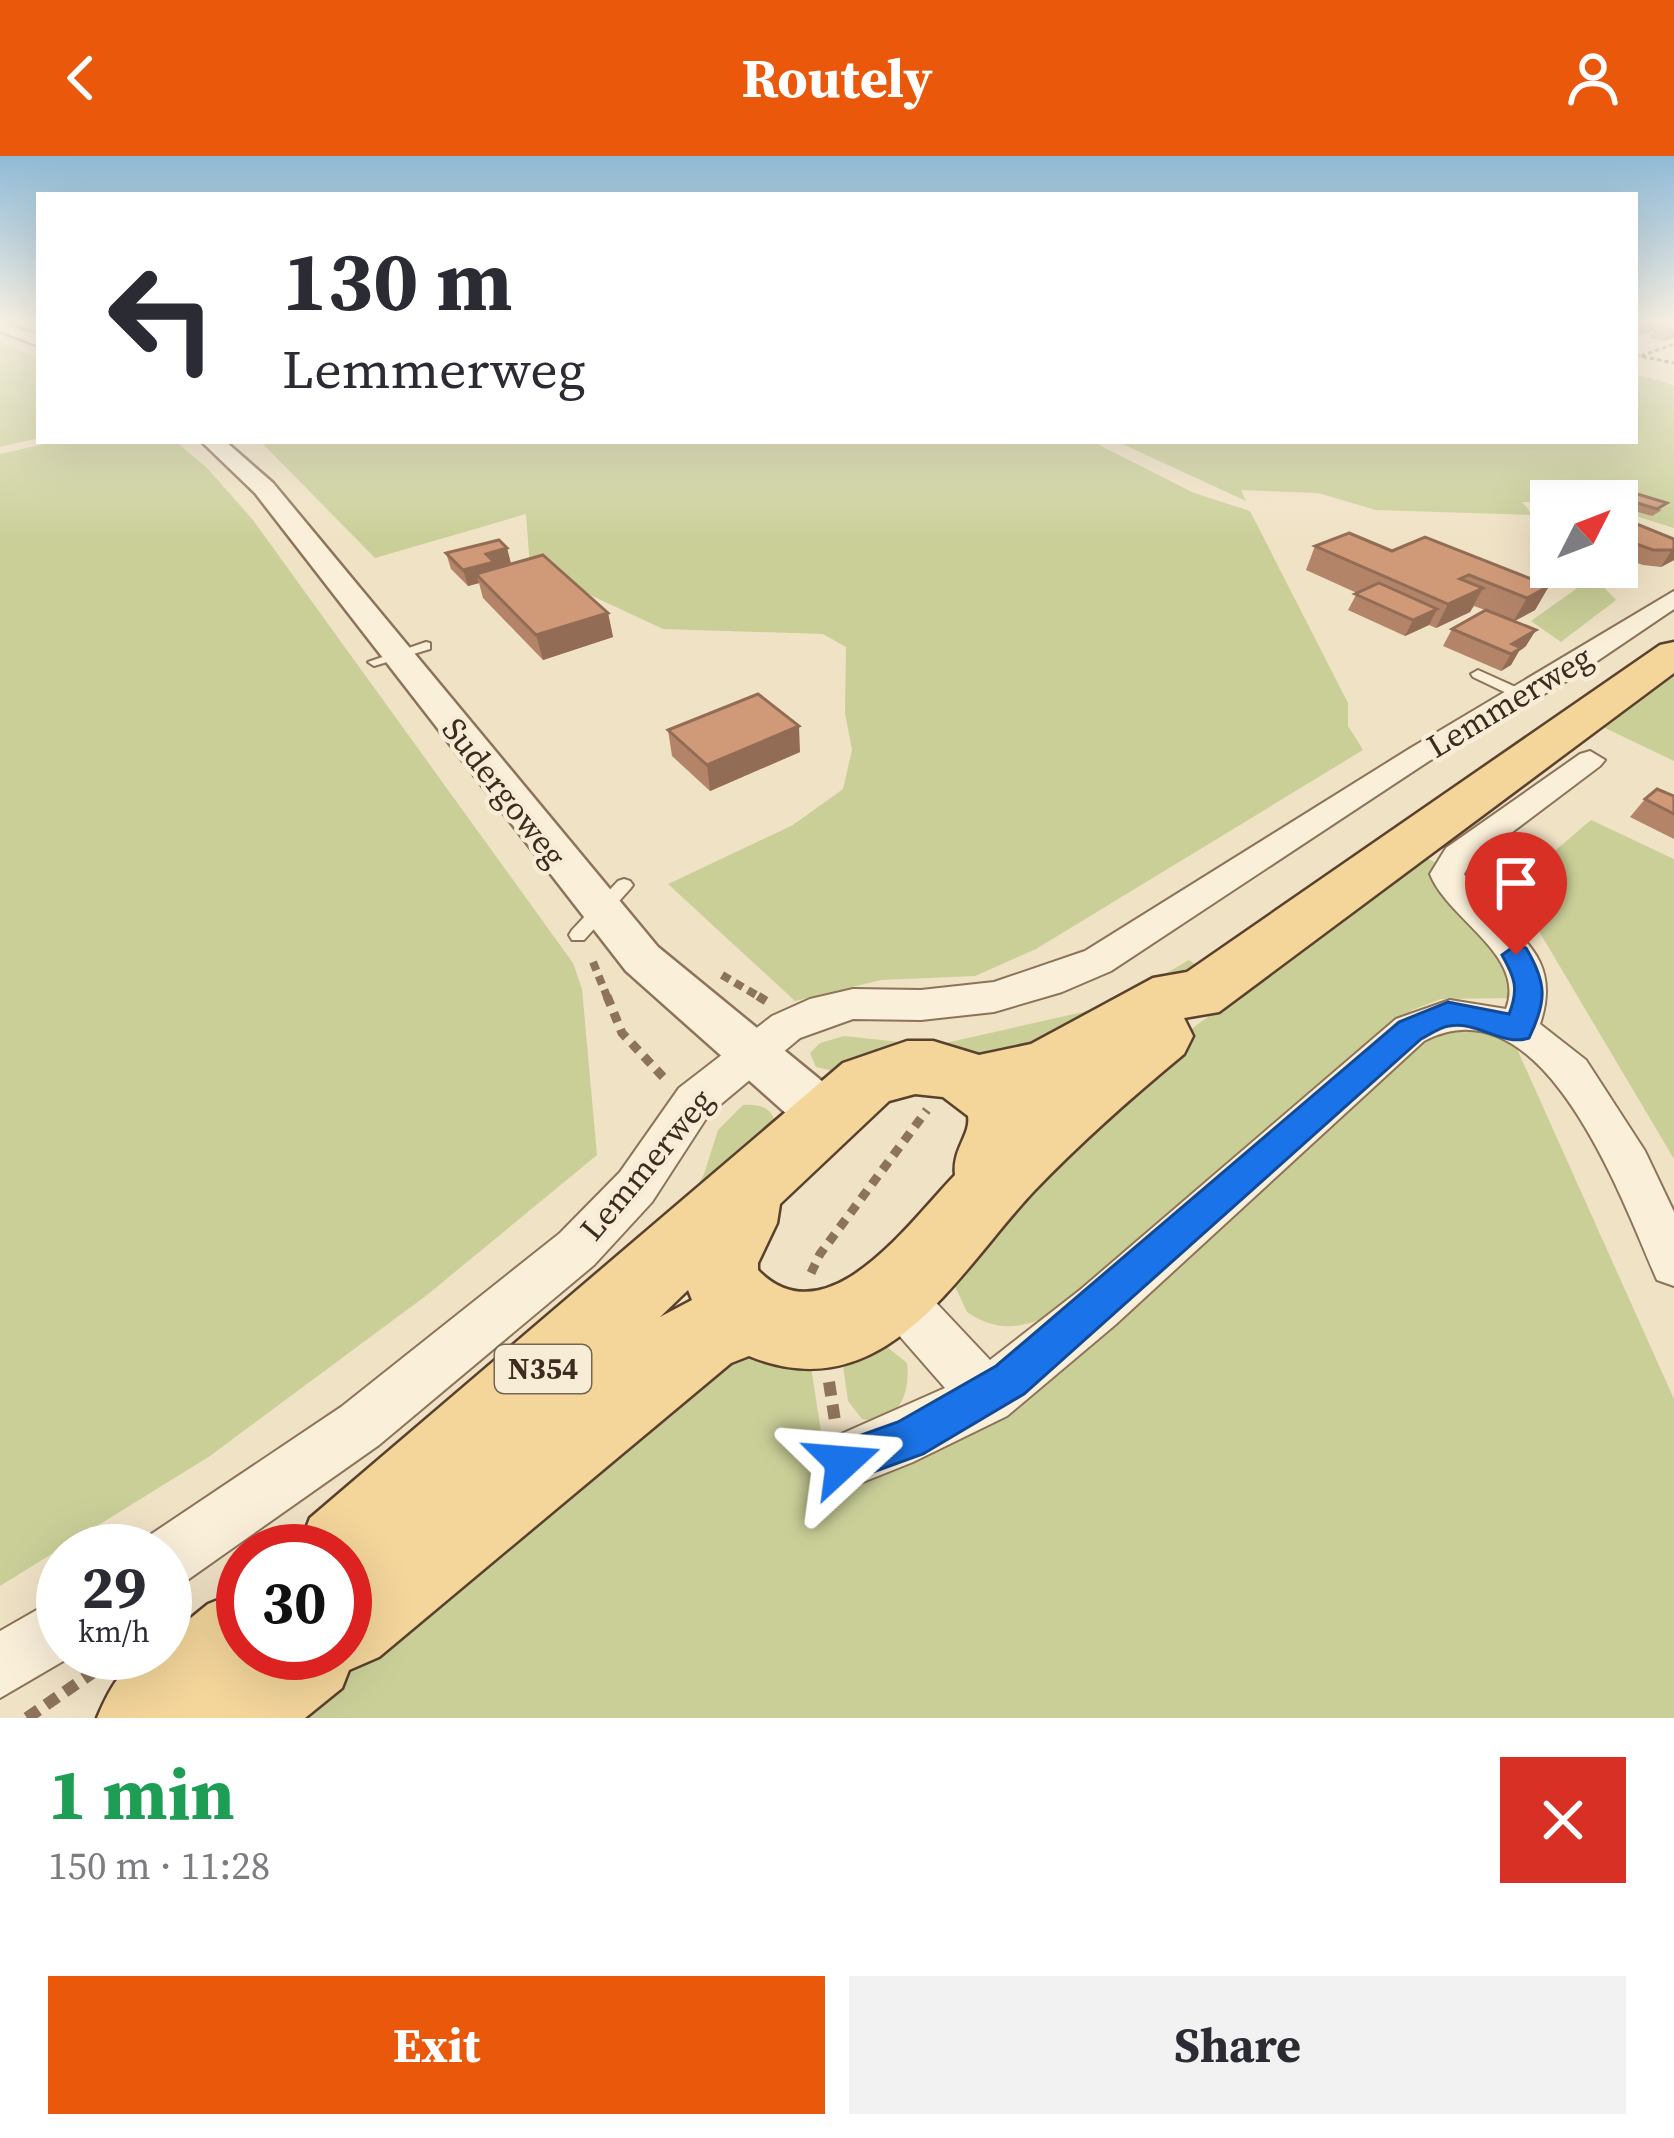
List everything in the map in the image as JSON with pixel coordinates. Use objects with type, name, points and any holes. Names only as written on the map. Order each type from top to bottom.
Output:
[{"type":"main road","name":"Lemmerweg","points":[[954,1090],[1033,1072],[1174,995],[1198,994],[1674,654]]},
{"type":"main road","name":"Lemmerweg","points":[[992,1186],[1110,1076],[1194,1012],[1198,994]]},
{"type":"main road","name":"N354","points":[[372,1526],[866,1082],[897,1070],[936,1068],[954,1090]]},
{"type":"main road","points":[[954,1090],[998,1102],[1006,1124],[1003,1138],[988,1156],[992,1186]]},
{"type":"main road","name":"N354","points":[[780,1299],[797,1330],[838,1327],[865,1315],[893,1292],[992,1186]]},
{"type":"main road","name":"N354","points":[[745,1190],[740,1225],[723,1252],[721,1276],[731,1299],[780,1299]]},
{"type":"main road","name":"N354","points":[[372,1601],[660,1366],[703,1335],[780,1299]]},
{"type":"main road","points":[[148,1718],[216,1661]]},
{"type":"main road","points":[[224,1718],[273,1680]]},
{"type":"street","name":"Sudergoweg","points":[[215,444],[265,488],[399,654],[590,923],[826,1117]]},
{"type":"street","name":"Lemmerweg","points":[[192,1541],[360,1426],[577,1249],[636,1187],[694,1101],[794,1022],[824,1010],[863,1003],[921,1005],[994,997],[1049,982],[1098,961],[1674,598]]},
{"type":"street","points":[[1518,1030],[1532,994],[1529,978],[1491,924],[1452,886],[1448,868],[1457,856],[1585,768]]},
{"type":"street","points":[[841,1451],[908,1440],[988,1397],[1072,1330],[1410,1030],[1448,1013],[1488,1018],[1549,1047],[1583,1085],[1674,1263]]},
{"type":"street","points":[[893,1292],[988,1397]]},
{"type":"street","points":[[0,1667],[36,1644]]},
{"type":"lane","points":[[1478,674],[1524,696]]},
{"type":"lane","points":[[590,923],[624,885]]},
{"type":"path","points":[[780,1299],[820,1254],[928,1108],[954,1090]]},
{"type":"path","points":[[828,1375],[841,1451]]},
{"type":"path","points":[[28,1718],[82,1680]]},
{"type":"green space","points":[[0,395],[36,395],[36,439],[0,447]]},
{"type":"green space","points":[[1638,395],[1674,395],[1674,528],[1638,517],[1638,480],[1530,480],[1530,502],[1522,502],[1530,515],[1376,510],[1318,493],[1241,490],[1246,501],[1122,444],[1638,444]]},
{"type":"green space","points":[[44,444],[179,444],[253,520],[573,963],[582,989],[597,1155],[427,1295],[210,1456],[100,1524],[36,1524],[36,1564],[0,1586],[0,454]]},
{"type":"green space","points":[[263,444],[1097,444],[1194,493],[1250,511],[1348,703],[1348,726],[1363,750],[1036,949],[975,976],[881,980],[795,1001],[668,884],[793,825],[843,789],[852,750],[845,713],[846,647],[823,634],[663,629],[530,567],[526,514],[375,558]]},
{"type":"green space","points":[[1604,588],[1616,600],[1561,642],[1531,621],[1576,589]]},
{"type":"green space","points":[[1674,673],[1674,761],[1601,726]]},
{"type":"green space","points":[[1591,820],[1674,859],[1674,1159],[1527,911],[1503,895]]},
{"type":"green space","points":[[1423,856],[1436,863],[1436,875],[1509,960],[1512,998],[1441,999],[1412,1010],[1062,1309],[1009,1326],[967,1312],[952,1280],[1126,1078]]},
{"type":"green space","points":[[1189,960],[1198,966],[1138,1002],[994,1060],[941,1044],[1083,1012],[1130,994]]},
{"type":"green space","points":[[1460,1028],[1513,1040],[1674,1399],[1674,1718],[255,1718],[306,1680],[372,1680],[372,1630],[744,1352],[810,1361],[830,1489],[911,1464],[980,1429],[1424,1040]]},
{"type":"green space","points":[[844,1036],[909,1043],[843,1073],[816,1067],[810,1053],[820,1043]]},
{"type":"green space","points":[[743,1105],[764,1108],[776,1125],[685,1209],[704,1174],[718,1130]]},
{"type":"green space","points":[[882,1343],[907,1363],[907,1385],[893,1412],[874,1420],[862,1419],[848,1401],[841,1352]]},
{"type":"building","points":[[1638,494],[1667,503],[1657,509],[1638,503]]},
{"type":"building","points":[[1638,524],[1674,539],[1674,550],[1638,545]]},
{"type":"building","points":[[1349,533],[1392,551],[1425,537],[1530,578],[1530,588],[1545,588],[1527,598],[1469,575],[1460,579],[1483,588],[1448,604],[1315,546]]},
{"type":"building","points":[[499,540],[507,548],[486,554],[494,562],[463,570],[446,553]]},
{"type":"building","points":[[543,555],[608,613],[536,635],[476,574]]},
{"type":"building","points":[[1379,583],[1437,609],[1413,620],[1355,594]]},
{"type":"building","points":[[1486,610],[1536,630],[1512,644],[1521,648],[1511,654],[1452,629]]},
{"type":"building","points":[[758,694],[799,726],[707,765],[668,730]]},
{"type":"building","points":[[1657,789],[1674,796],[1674,814],[1645,799]]},
{"type":"route","points":[[843,1462],[908,1440],[988,1397],[1410,1030],[1448,1013],[1488,1018],[1518,1030],[1532,994],[1516,955]]}]
